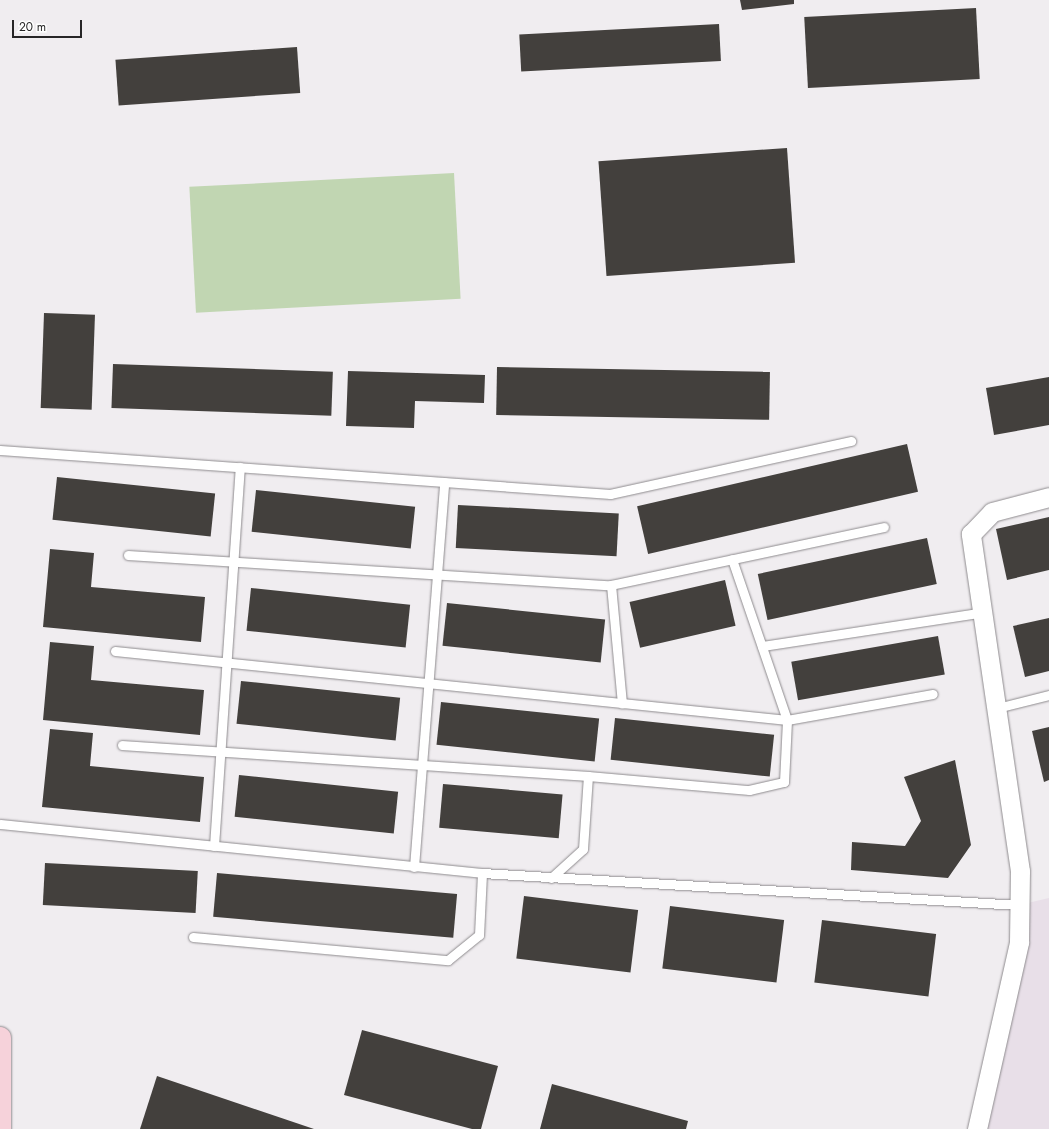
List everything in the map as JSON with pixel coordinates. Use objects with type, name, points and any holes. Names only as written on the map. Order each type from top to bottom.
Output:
[{"type":"street","points":[[977,1129],[1019,942],[1020,871],[971,534],[992,512],[1049,497]]},
{"type":"street","points":[[0,1038],[0,1129]]},
{"type":"lane","points":[[0,450],[610,494],[851,441]]},
{"type":"lane","points":[[214,846],[240,467]]},
{"type":"lane","points":[[414,867],[444,482]]},
{"type":"lane","points":[[128,555],[611,585],[884,527]]},
{"type":"lane","points":[[122,745],[588,776],[749,790],[784,782],[787,720],[732,559]]},
{"type":"lane","points":[[611,585],[622,703]]},
{"type":"lane","points":[[762,646],[983,612]]},
{"type":"lane","points":[[114,651],[787,720],[933,694]]},
{"type":"lane","points":[[997,708],[1049,695]]},
{"type":"lane","points":[[551,878],[583,849],[588,776]]},
{"type":"lane","points":[[0,824],[482,873],[1019,905]]},
{"type":"lane","points":[[192,937],[448,960],[479,934],[482,873]]},
{"type":"shaded area","points":[[1049,898],[1049,1129],[977,1129],[1019,905]]},
{"type":"green space","points":[[454,173],[461,299],[196,313],[189,187]]},
{"type":"building","points":[[740,0],[794,0],[794,4],[742,10]]},
{"type":"building","points":[[976,8],[980,79],[808,88],[804,17]]},
{"type":"building","points":[[719,24],[721,61],[521,71],[519,34]]},
{"type":"building","points":[[297,47],[300,93],[119,106],[115,60]]},
{"type":"building","points":[[787,148],[795,263],[606,276],[598,161]]},
{"type":"building","points":[[44,313],[95,315],[92,410],[41,408]]},
{"type":"building","points":[[113,364],[333,372],[331,416],[111,408]]},
{"type":"building","points":[[497,367],[770,372],[769,420],[496,415]]},
{"type":"building","points":[[348,371],[485,375],[484,403],[415,401],[414,428],[346,426]]},
{"type":"building","points":[[1049,377],[1049,425],[994,435],[986,388]]},
{"type":"building","points":[[907,444],[918,492],[648,554],[637,506]]},
{"type":"building","points":[[57,477],[215,494],[211,536],[53,520]]},
{"type":"building","points":[[256,490],[415,507],[411,548],[252,532]]},
{"type":"building","points":[[458,505],[619,513],[617,556],[456,548]]},
{"type":"building","points":[[1049,517],[1049,570],[1007,580],[996,529]]},
{"type":"building","points":[[927,538],[937,584],[768,620],[758,574]]},
{"type":"building","points":[[50,549],[94,553],[91,587],[205,597],[201,642],[43,627]]},
{"type":"building","points":[[725,580],[736,626],[640,648],[630,602]]},
{"type":"building","points":[[251,588],[410,605],[406,647],[247,631]]},
{"type":"building","points":[[447,603],[605,620],[601,662],[443,646]]},
{"type":"building","points":[[1049,618],[1049,671],[1025,677],[1013,626]]},
{"type":"building","points":[[938,636],[945,674],[798,700],[791,662]]},
{"type":"building","points":[[50,642],[94,646],[91,680],[204,690],[200,735],[43,720]]},
{"type":"building","points":[[241,681],[400,698],[396,740],[237,724]]},
{"type":"building","points":[[441,702],[599,719],[595,761],[437,745]]},
{"type":"building","points":[[615,718],[774,735],[770,776],[611,760]]},
{"type":"building","points":[[1049,727],[1049,780],[1044,782],[1032,731]]},
{"type":"building","points":[[50,729],[93,733],[90,766],[204,777],[200,822],[42,807]]},
{"type":"building","points":[[955,760],[971,845],[948,878],[851,870],[852,842],[905,846],[921,821],[904,777]]},
{"type":"building","points":[[239,775],[398,792],[394,833],[235,817]]},
{"type":"building","points":[[443,784],[563,794],[559,838],[439,828]]},
{"type":"building","points":[[45,863],[198,871],[196,913],[43,905]]},
{"type":"building","points":[[217,873],[457,894],[453,938],[213,917]]},
{"type":"building","points":[[524,896],[638,910],[630,973],[516,959]]},
{"type":"building","points":[[670,906],[784,920],[776,983],[662,969]]},
{"type":"building","points":[[822,920],[936,934],[928,997],[814,983]]},
{"type":"building","points":[[362,1030],[498,1066],[481,1129],[472,1129],[344,1095]]},
{"type":"building","points":[[157,1076],[314,1129],[140,1129]]},
{"type":"building","points":[[552,1084],[688,1121],[686,1129],[540,1129]]}]
